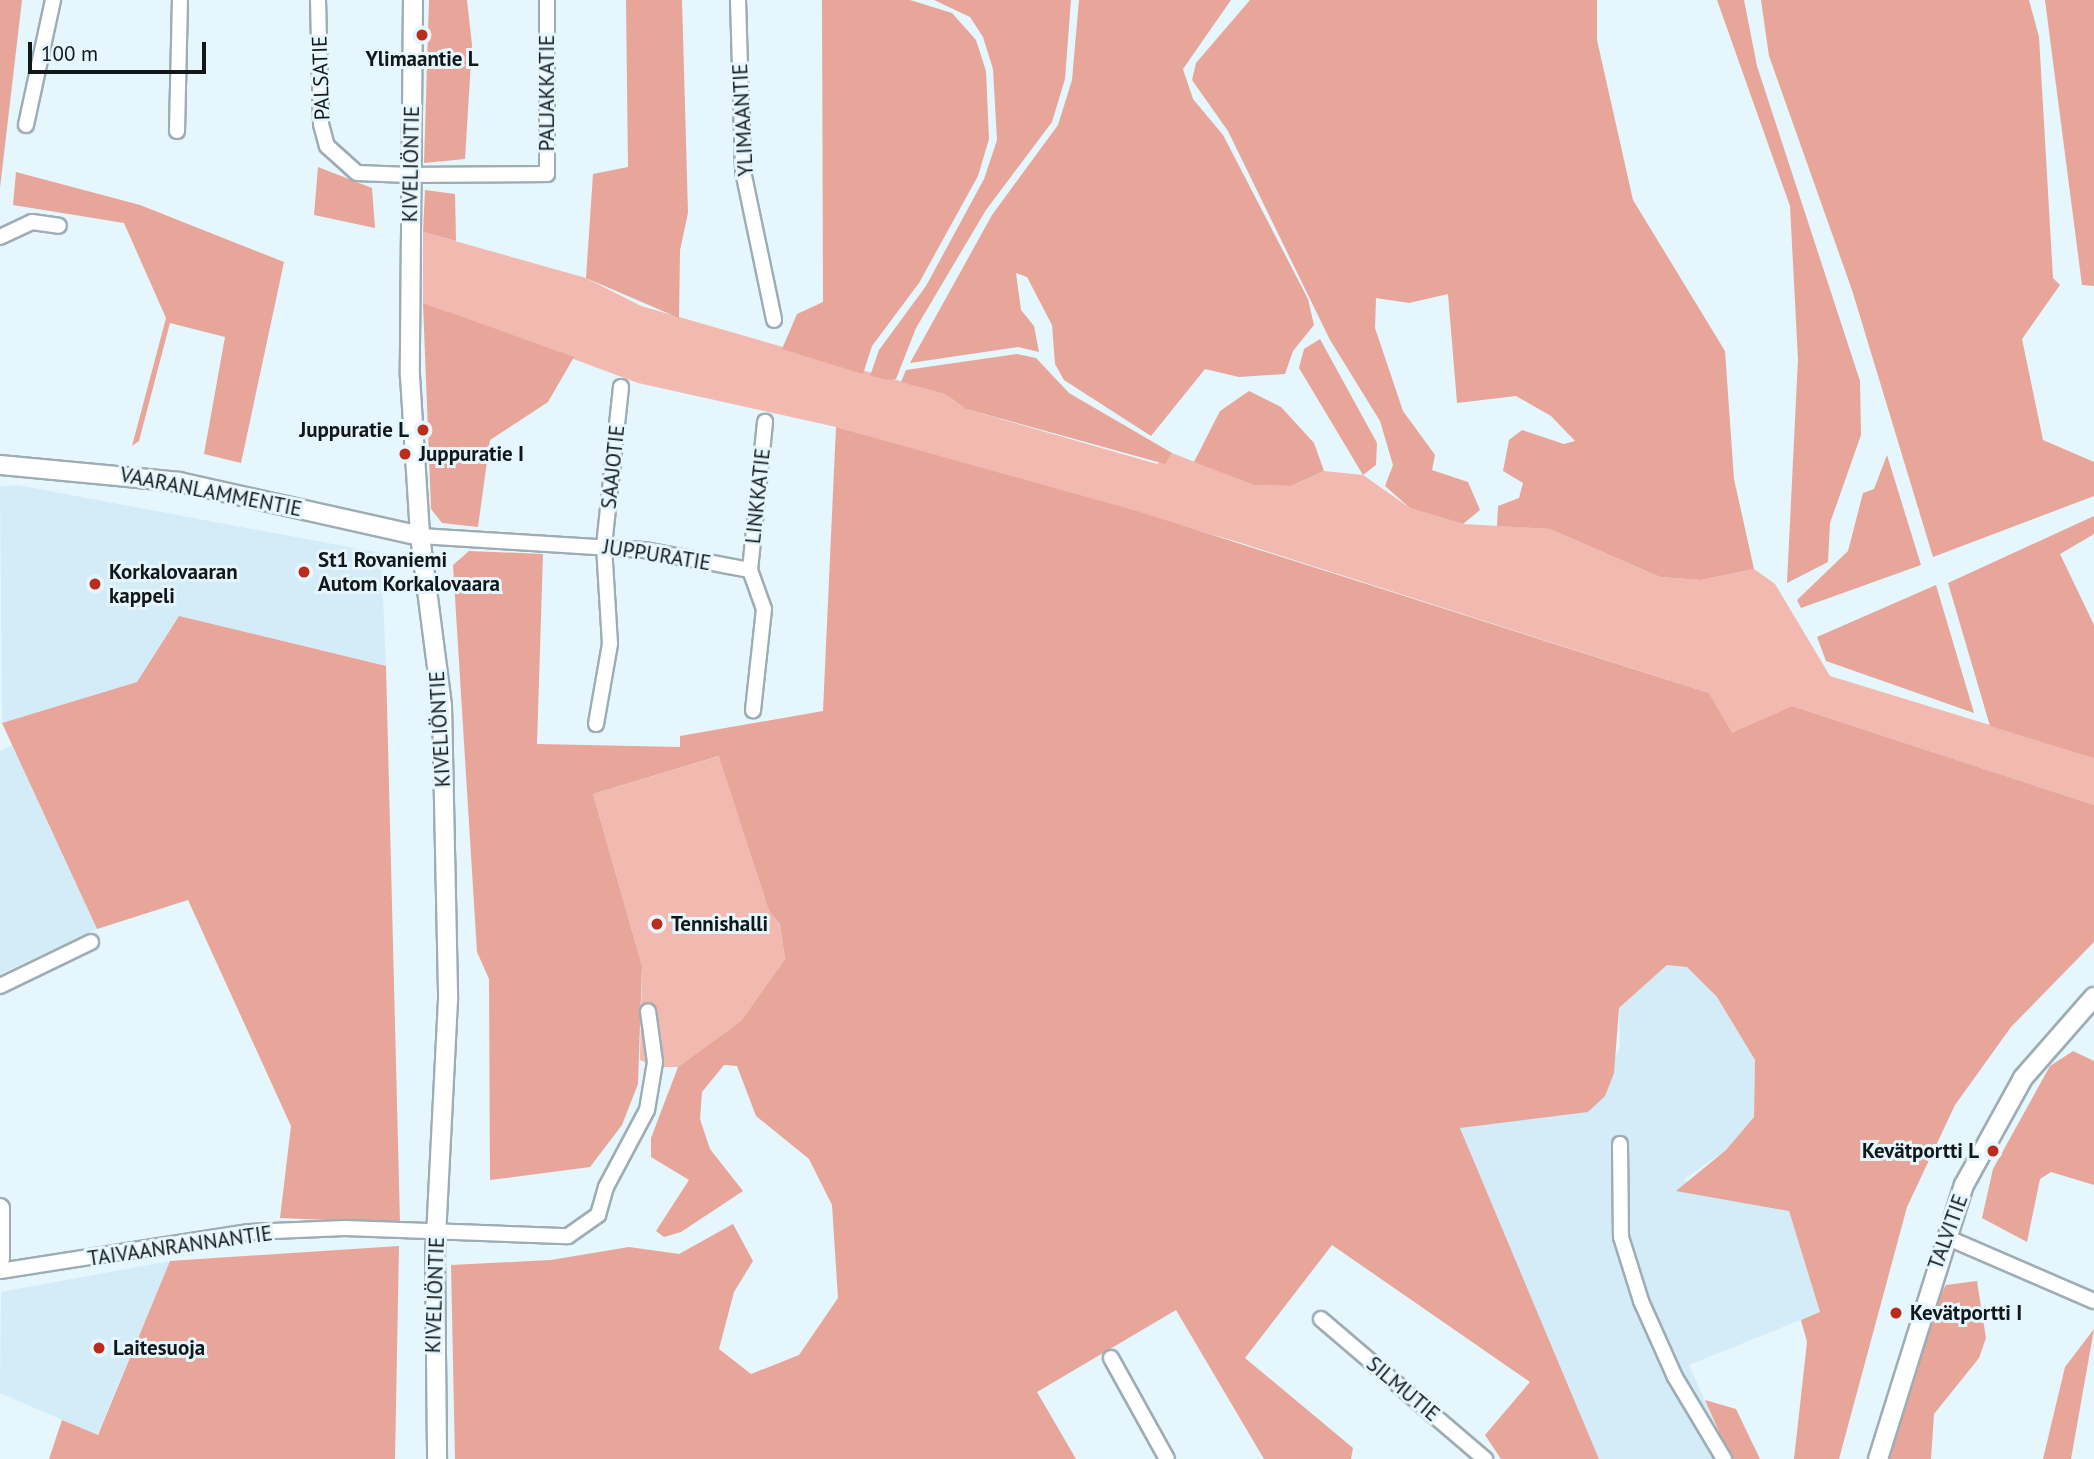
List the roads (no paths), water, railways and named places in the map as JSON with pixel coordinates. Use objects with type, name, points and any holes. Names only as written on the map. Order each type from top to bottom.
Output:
[{"type":"street","points":[[26,125],[53,0]]},
{"type":"street","points":[[177,131],[180,0]]},
{"type":"street","name":"PALSATIE","points":[[318,0],[321,124],[327,145],[357,173],[410,175]]},
{"type":"street","name":"KIVELIÖNTIE","points":[[413,0],[410,376],[420,536],[442,719],[448,1000],[437,1235],[437,1459]]},
{"type":"street","name":"PALJAKKATIE","points":[[410,175],[547,174],[547,0]]},
{"type":"street","name":"YLIMAANTIE","points":[[738,0],[743,171],[774,320]]},
{"type":"street","points":[[0,237],[32,222],[59,226]]},
{"type":"street","name":"SAAJOTIE","points":[[596,724],[610,644],[604,546],[621,387]]},
{"type":"street","name":"LINKKATIE","points":[[750,570],[765,422]]},
{"type":"street","name":"VAARANLAMMENTIE","points":[[0,465],[179,482],[420,536]]},
{"type":"street","name":"JUPPURATIE","points":[[420,536],[604,546],[750,570]]},
{"type":"street","points":[[750,570],[764,609],[753,710]]},
{"type":"street","points":[[0,986],[91,942]]},
{"type":"street","name":"TALVITIE","points":[[1878,1459],[1946,1237],[2007,1105],[2094,997]]},
{"type":"street","name":"TAIVAANRANNANTIE","points":[[0,1271],[249,1232],[345,1228],[437,1235],[568,1236],[588,1227],[647,1110],[655,1062],[648,1011]]},
{"type":"street","points":[[1620,1144],[1621,1237],[1641,1301],[1675,1377],[1724,1459]]},
{"type":"street","points":[[0,1208],[2,1252]]},
{"type":"street","points":[[1946,1237],[2094,1301]]},
{"type":"street","name":"SILMUTIE","points":[[1321,1319],[1470,1453],[1485,1459]]},
{"type":"street","points":[[1111,1358],[1167,1459]]},
{"type":"place","name":"Ylimaantie L","points":[[422,35]]},
{"type":"place","name":"Juppuratie L","points":[[423,430]]},
{"type":"place","name":"Juppuratie I","points":[[405,454]]},
{"type":"place","name":"St1 Rovaniemi Autom Korkalovaara","points":[[304,572]]},
{"type":"place","name":"Korkalovaaran kappeli","points":[[95,584]]},
{"type":"place","name":"Tennishalli","points":[[657,924]]},
{"type":"place","name":"Kevätportti L","points":[[1993,1151]]},
{"type":"place","name":"Kevätportti I","points":[[1896,1313]]},
{"type":"place","name":"Laitesuoja","points":[[99,1348]]}]
